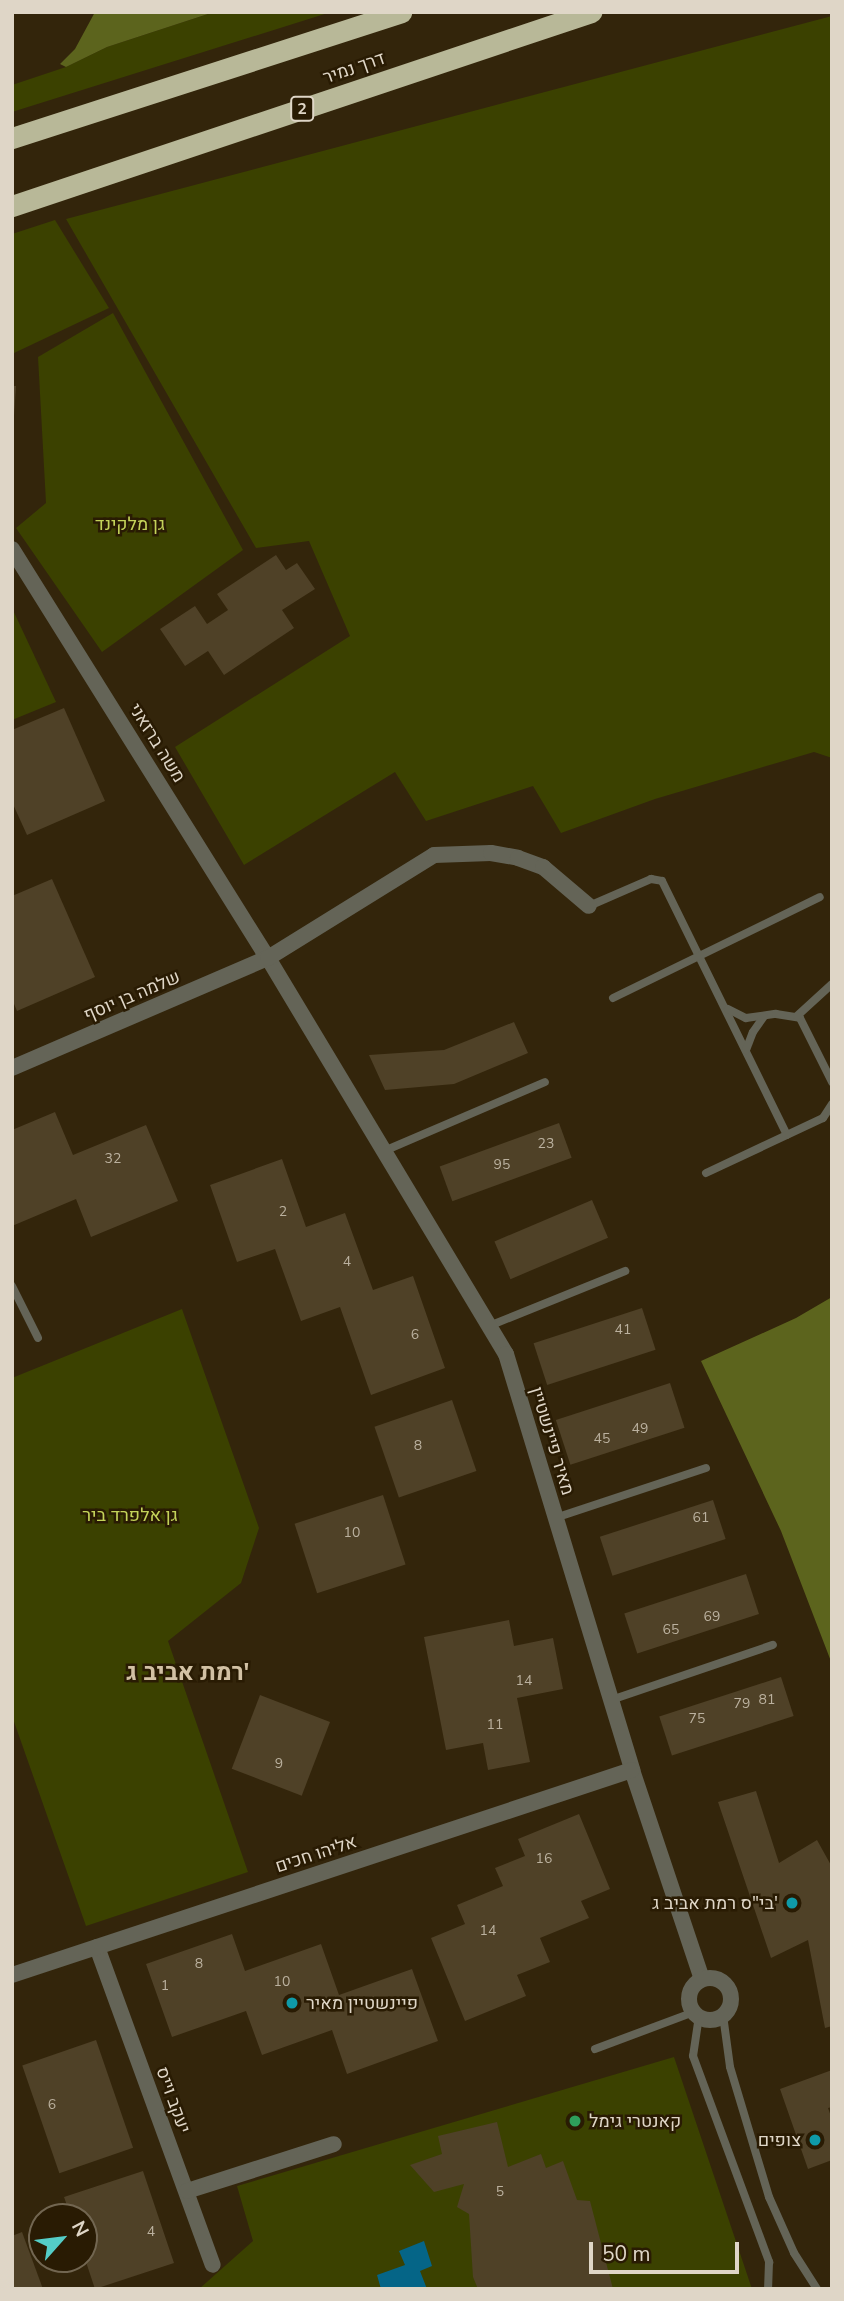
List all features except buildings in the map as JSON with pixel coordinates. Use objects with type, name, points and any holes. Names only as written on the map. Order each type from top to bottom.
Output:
[{"type":"highway","points":[[12,138],[401,12]]},
{"type":"highway","name":"דרך נמיר","points":[[12,206],[591,12]]},
{"type":"street","name":"משה ברזאני","points":[[12,549],[268,958]]},
{"type":"street","name":"שלמה בן יוסף","points":[[12,1068],[268,958],[434,855],[491,853],[518,858],[543,867],[589,906]]},
{"type":"street","name":"מאיר פיינשטיין","points":[[268,958],[506,1354],[632,1770],[702,1979]]},
{"type":"street","name":"אליהו חכים","points":[[12,1975],[632,1770]]},
{"type":"street","name":"יעקב וייס","points":[[97,1947],[213,2265]]},
{"type":"street","points":[[702,1979],[715,1979],[726,1985],[730,2004],[723,2015],[711,2020],[696,2014],[689,1993],[702,1979]]},
{"type":"street","points":[[187,2192],[334,2144]]},
{"type":"lane","points":[[589,906],[651,879],[662,881],[787,1135]]},
{"type":"lane","points":[[613,998],[820,897]]},
{"type":"lane","points":[[797,1016],[832,984]]},
{"type":"lane","points":[[726,1007],[746,1018],[797,1016],[805,1023],[832,1082]]},
{"type":"lane","points":[[746,1050],[753,1032],[764,1016]]},
{"type":"lane","points":[[384,1152],[545,1082]]},
{"type":"lane","points":[[706,1173],[823,1118],[832,1104]]},
{"type":"lane","points":[[489,1326],[625,1271]]},
{"type":"lane","points":[[12,1286],[38,1338]]},
{"type":"lane","points":[[555,1518],[706,1468]]},
{"type":"lane","points":[[611,1700],[773,1644]]},
{"type":"lane","points":[[595,2049],[696,2014],[693,2056],[769,2262],[768,2289]]},
{"type":"lane","points":[[723,2015],[730,2067],[769,2197],[794,2253],[817,2289]]},
{"type":"green space","points":[[95,12],[214,12],[107,47],[66,67],[60,64],[75,49]]},
{"type":"green space","points":[[214,12],[331,12],[12,112],[12,85],[66,67],[107,47]]},
{"type":"green space","points":[[832,16],[832,758],[814,752],[655,799],[561,833],[533,786],[426,821],[395,772],[244,865],[175,747],[350,636],[309,541],[256,548],[66,219]]},
{"type":"green space","points":[[55,220],[109,308],[12,354],[12,234]]},
{"type":"green space","name":"גן מלקינד","points":[[113,313],[243,550],[102,652],[16,528],[46,503],[38,357]]},
{"type":"green space","points":[[12,608],[56,702],[12,720]]},
{"type":"green space","points":[[832,1297],[832,1664],[781,1531],[701,1361],[796,1318]]},
{"type":"green space","name":"גן אלפרד ביר","points":[[182,1309],[259,1528],[241,1583],[168,1641],[248,1872],[86,1926],[12,1716],[12,1378]]},
{"type":"green space","name":"קאנטרי גימל","points":[[674,2057],[752,2289],[199,2289],[253,2241],[237,2186]]},
{"type":"water","points":[[424,2241],[432,2266],[420,2271],[427,2289],[381,2289],[377,2275],[405,2265],[399,2251]]},
{"type":"place","name":"בי\"ס רמת אביב ג'","points":[[792,1903]]},
{"type":"place","name":"פיינשטיין מאיר","points":[[292,2003]]},
{"type":"place","name":"קאנטרי גימל","points":[[575,2121]]},
{"type":"place","name":"צופים","points":[[815,2140]]},
{"type":"district","name":"רמת אביב ג'","points":[[188,1673]]}]
